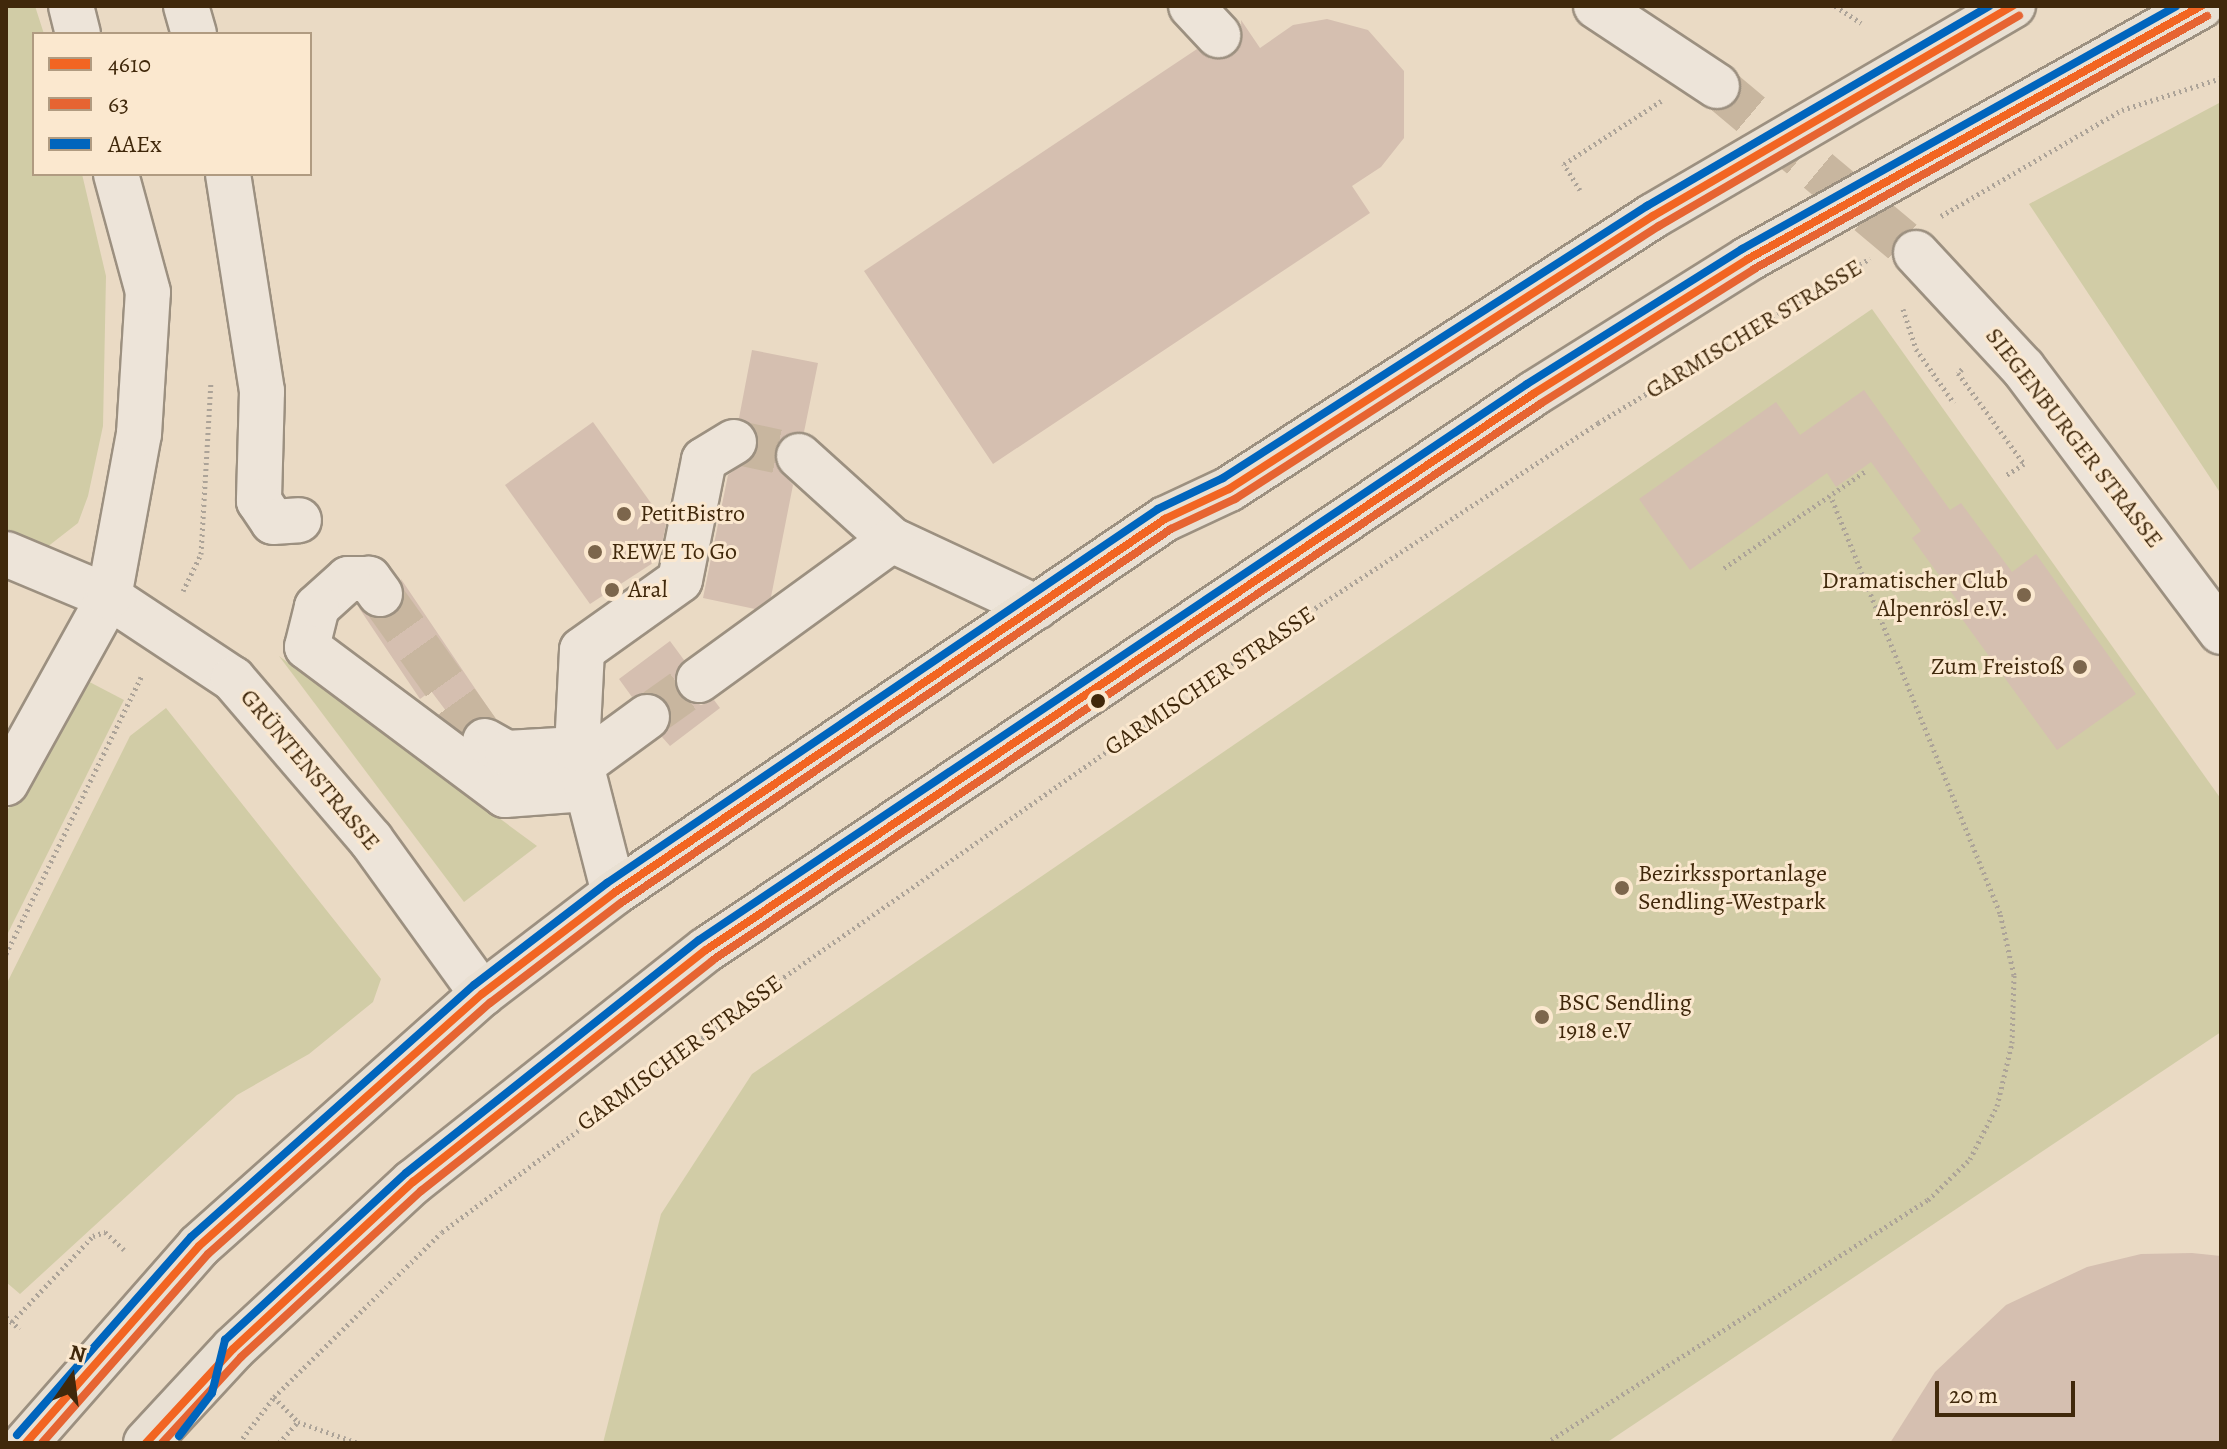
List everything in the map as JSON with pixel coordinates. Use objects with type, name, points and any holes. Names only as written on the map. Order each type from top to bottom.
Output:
[{"type":"highway","points":[[39,1438],[199,1246],[482,994],[614,893],[1036,607],[1653,216],[2013,6]]},
{"type":"highway","points":[[146,1443],[233,1349],[413,1182],[610,1021],[1099,681],[1748,259],[2201,6]]},
{"type":"highway","points":[[189,1443],[223,1398],[233,1349]]},
{"type":"street","points":[[71,6],[78,32]]},
{"type":"street","points":[[186,6],[193,32]]},
{"type":"street","points":[[1596,6],[1717,86]]},
{"type":"street","points":[[6,783],[109,597],[139,434],[148,292],[117,176]]},
{"type":"street","points":[[228,176],[262,391],[259,501],[273,522],[299,520]]},
{"type":"street","name":"SIEGENBURGER STRASSE","points":[[1900,250],[2032,379],[2221,632]]},
{"type":"street","points":[[614,893],[581,768],[582,650],[680,580],[704,460],[734,442]]},
{"type":"street","points":[[799,456],[892,540],[1036,607]]},
{"type":"street","points":[[699,680],[892,540]]},
{"type":"street","name":"GRÜNTENSTRASSE","points":[[6,554],[109,597],[233,679],[276,724],[482,994]]},
{"type":"street","points":[[380,594],[369,579],[348,579],[317,607],[307,647],[505,795],[581,768],[647,717]]},
{"type":"street","points":[[485,741],[507,753],[581,768]]},
{"type":"path","points":[[1835,6],[1861,23]]},
{"type":"path","name":"GARMISCHER STRASSE","points":[[239,1443],[274,1397],[442,1232],[513,1174],[1108,751],[1585,432],[1900,250],[2122,110],[2221,78]]},
{"type":"path","points":[[1580,190],[1564,164],[1653,106]]},
{"type":"path","points":[[1899,299],[1916,349],[1954,403]]},
{"type":"path","points":[[6,954],[201,554],[211,370]]},
{"type":"path","points":[[1968,384],[2024,464],[2005,476]]},
{"type":"path","points":[[1724,568],[1867,470]]},
{"type":"path","points":[[1546,1443],[1928,1200],[1970,1159],[1997,1106],[2012,1043],[2014,975],[2000,913],[1831,496]]},
{"type":"path","points":[[1102,743],[1108,751]]},
{"type":"path","points":[[12,1322],[93,1236],[105,1232],[124,1250]]},
{"type":"path","points":[[6,1317],[20,1329]]},
{"type":"path","points":[[274,1397],[298,1422],[358,1443]]},
{"type":"path","points":[[279,1443],[298,1422]]},
{"type":"shaded area","points":[[6,6],[35,6],[43,32],[32,32],[32,176],[82,176],[106,276],[103,426],[88,496],[78,523],[42,551],[6,533]]},
{"type":"shaded area","points":[[2221,102],[2221,494],[2029,204]]},
{"type":"shaded area","name":"Bezirkssportanlage Sendling-Westpark","points":[[1872,309],[2221,799],[2221,1032],[1606,1443],[603,1443],[661,1214],[752,1074]]},
{"type":"shaded area","points":[[279,656],[537,846],[464,902]]},
{"type":"shaded area","points":[[78,676],[124,700],[6,937],[6,813]]},
{"type":"shaded area","points":[[166,708],[381,979],[373,1002],[309,1054],[237,1095],[20,1294],[6,1282],[6,985],[130,736]]},
{"type":"building","points":[[1327,19],[1368,30],[1404,71],[1404,138],[1381,167],[1352,186],[1370,213],[993,464],[864,271],[1197,49],[1211,59],[1234,54],[1242,42],[1241,20],[1260,48],[1293,25]]},
{"type":"building","points":[[752,350],[818,363],[804,432],[791,433],[775,450],[776,464],[793,485],[771,597],[755,609],[703,598],[728,475],[755,455],[759,442],[755,429],[739,418]]},
{"type":"building","points":[[1864,390],[1950,510],[1961,503],[2012,572],[2036,554],[2136,694],[2057,750],[1957,612],[1962,607],[1912,538],[1921,531],[1871,462],[1836,487],[1827,473],[1690,570],[1639,499],[1776,402],[1800,435]]},
{"type":"building","points":[[593,422],[666,524],[659,559],[590,604],[505,485]]},
{"type":"building","points":[[401,579],[495,718],[473,719],[462,732],[431,691],[420,699],[359,608],[371,617],[394,615],[403,603]]},
{"type":"building","points":[[670,641],[684,660],[674,682],[679,695],[701,705],[714,700],[720,708],[670,746],[662,737],[672,715],[667,702],[645,692],[632,697],[619,679]]},
{"type":"building","points":[[2141,1254],[2221,1256],[2221,1443],[1890,1443],[1935,1372],[2006,1305],[2087,1267]]},
{"type":"tunnel","points":[[1717,86],[1916,253]]},
{"type":"tunnel","points":[[734,442],[799,456]]},
{"type":"tunnel","points":[[380,594],[485,741]]},
{"type":"tunnel","points":[[647,717],[699,680]]},
{"type":"transit line","name":"AAEx","points":[[17,1435],[191,1237],[474,985],[607,883],[1158,509],[1223,478],[1647,206],[1989,6]]},
{"type":"transit line","name":"4610","points":[[26,1443],[199,1246],[482,994],[614,893],[1165,519],[1229,489],[1653,216],[2013,6]]},
{"type":"transit line","name":"AAEx","points":[[179,1436],[212,1393],[225,1340],[406,1173],[699,940],[1527,384],[1742,249],[2176,6]]},
{"type":"transit line","name":"4610","points":[[146,1443],[233,1349],[413,1182],[706,950],[1533,394],[1748,259],[2201,6]]},
{"type":"transit line","name":"63","points":[[42,1443],[208,1254],[490,1003],[621,903],[1171,529],[1235,499],[1659,226],[2019,16]]},
{"type":"transit line","name":"63","points":[[162,1443],[241,1357],[421,1191],[713,960],[1540,404],[1754,269],[2207,16]]},
{"type":"place","name":"PetitBistro","points":[[624,514]]},
{"type":"place","name":"REWE To Go","points":[[595,552]]},
{"type":"place","name":"Aral","points":[[612,590]]},
{"type":"place","name":"Dramatischer Club Alpenrösl e.V.","points":[[2024,595]]},
{"type":"place","name":"Zum Freistoß","points":[[2080,667]]},
{"type":"place","name":"Bezirkssportanlage Sendling-Westpark","points":[[1622,888]]},
{"type":"place","name":"BSC Sendling 1918 e.V","points":[[1542,1017]]}]
